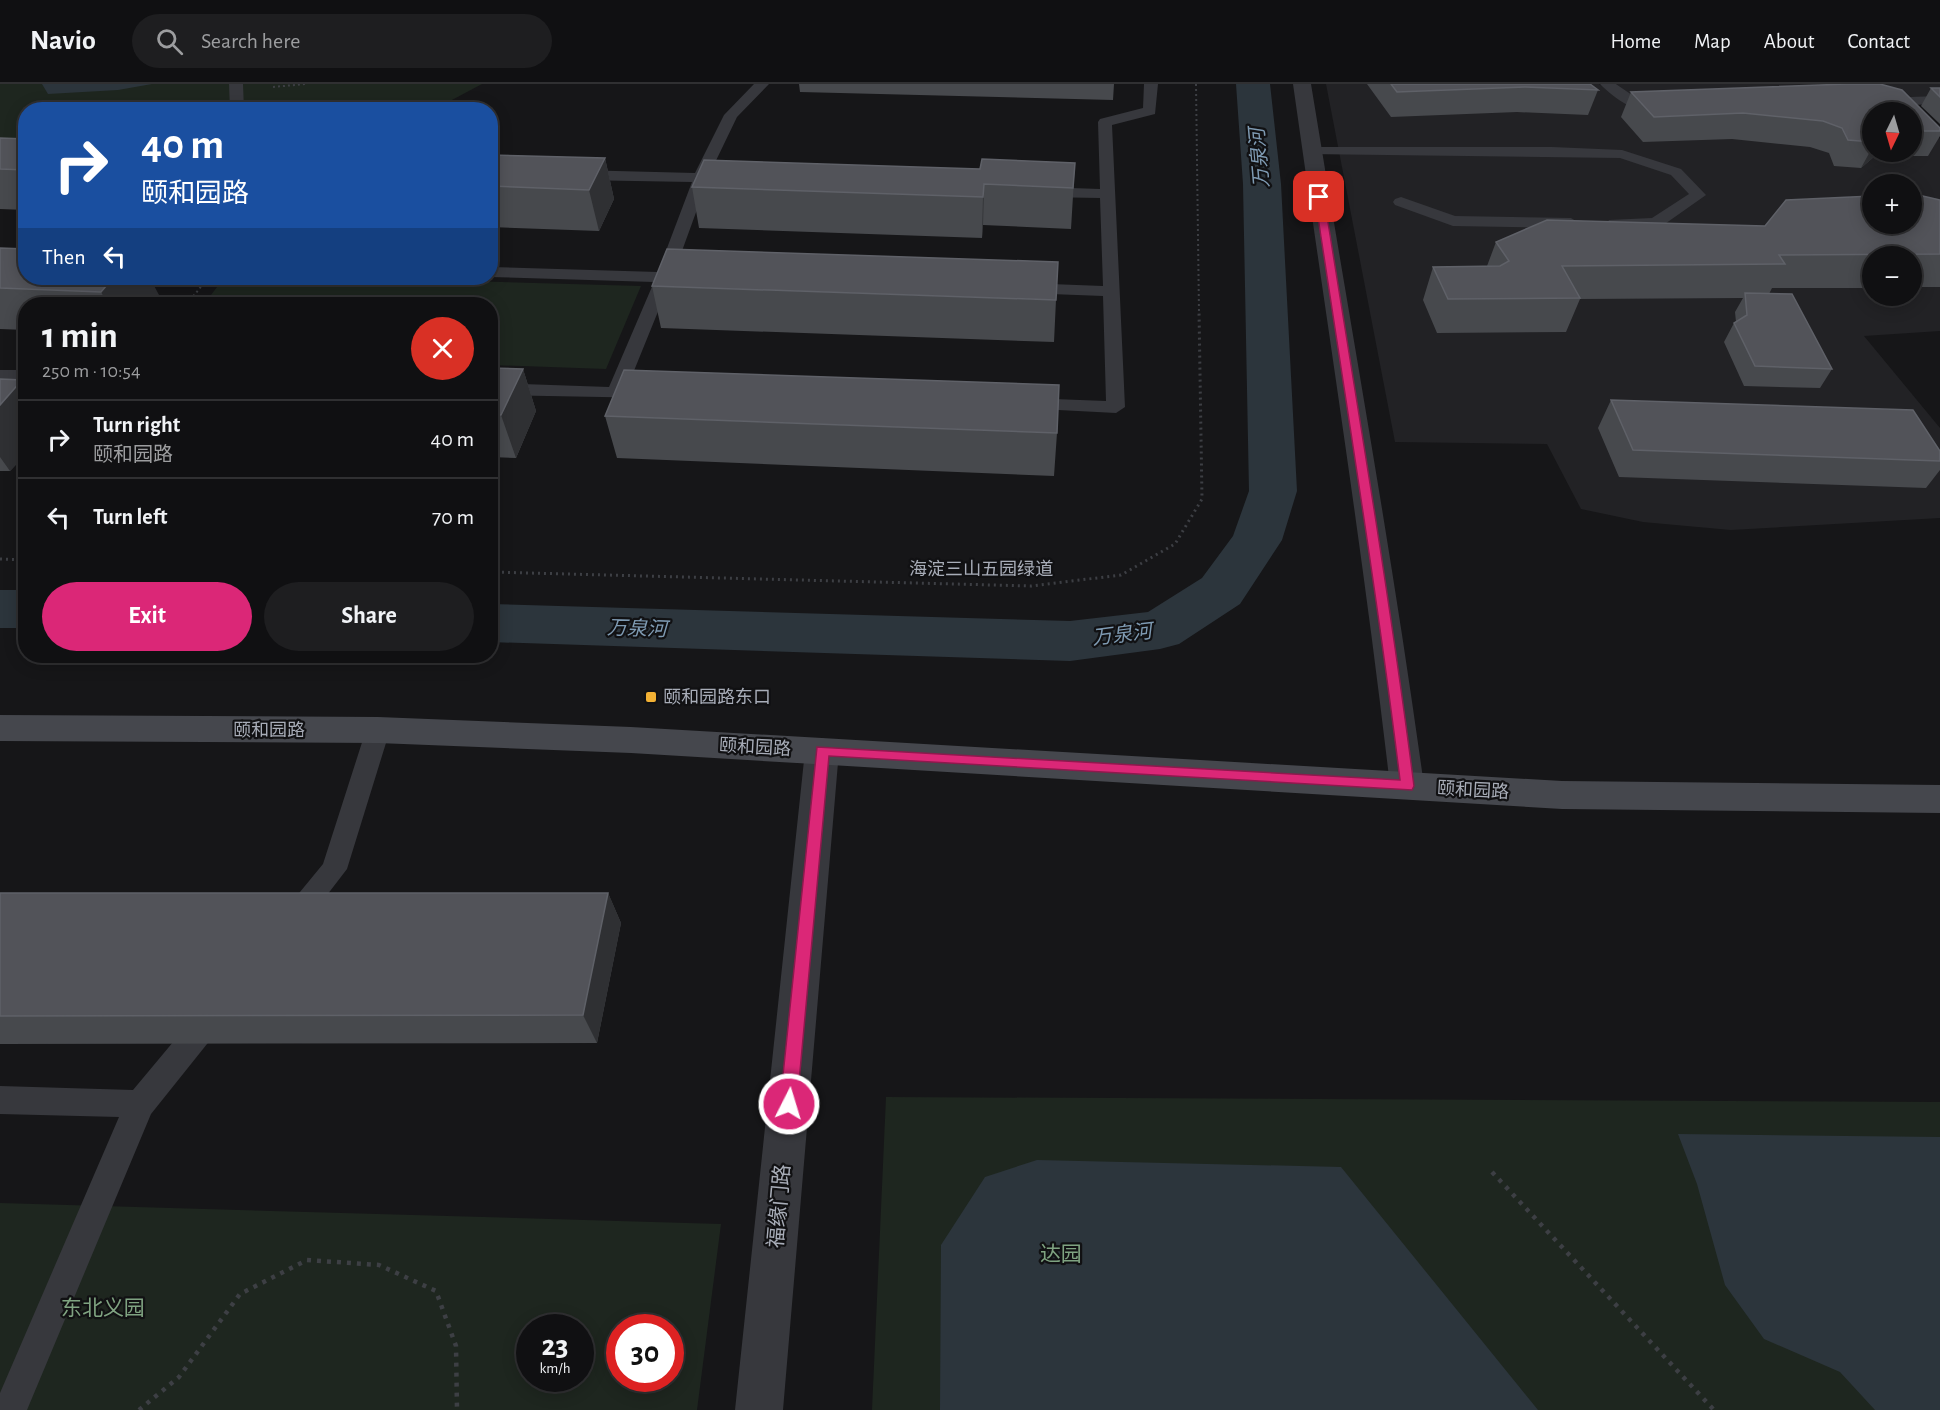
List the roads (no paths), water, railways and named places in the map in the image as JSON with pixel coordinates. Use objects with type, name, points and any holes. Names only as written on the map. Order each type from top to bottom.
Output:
[{"type":"main road","name":"颐和园路","points":[[0,728],[378,730],[631,740],[1562,795],[1940,799]]},
{"type":"street","points":[[1302,84],[1387,625],[1407,786]]},
{"type":"street","name":"福缘门路","points":[[759,1410],[822,751]]},
{"type":"lane","points":[[236,84],[237,102]]},
{"type":"lane","points":[[616,393],[664,277],[701,177],[731,115],[762,84]]},
{"type":"lane","points":[[1009,404],[1116,407],[1105,122],[1150,111],[1151,84]]},
{"type":"lane","points":[[1607,84],[1645,110],[1669,110]]},
{"type":"lane","points":[[1891,102],[1940,100]]},
{"type":"lane","points":[[1312,151],[1551,151],[1622,154],[1676,172],[1698,195],[1656,223],[1453,221],[1401,202]]},
{"type":"lane","points":[[561,175],[749,179]]},
{"type":"lane","points":[[1022,191],[1106,194]]},
{"type":"lane","points":[[498,272],[711,279]]},
{"type":"lane","points":[[1005,288],[1111,291]]},
{"type":"lane","points":[[0,375],[18,376]]},
{"type":"lane","points":[[498,389],[663,394]]},
{"type":"lane","points":[[274,941],[334,869],[378,730]]},
{"type":"lane","points":[[10,1410],[140,1104],[230,996]]},
{"type":"lane","points":[[0,1100],[140,1104]]},
{"type":"waterway","name":"万泉河","points":[[498,623],[1070,641],[1160,630],[1221,591],[1257,540],[1273,491],[1262,184],[1253,84]]},
{"type":"waterway","name":"万泉河","points":[[0,609],[18,609]]},
{"type":"place","name":"颐和园路东口","points":[[651,697]]},
{"type":"park label","name":"达园","points":[[1061,1254]]},
{"type":"park label","name":"东北义园","points":[[103,1308]]}]
